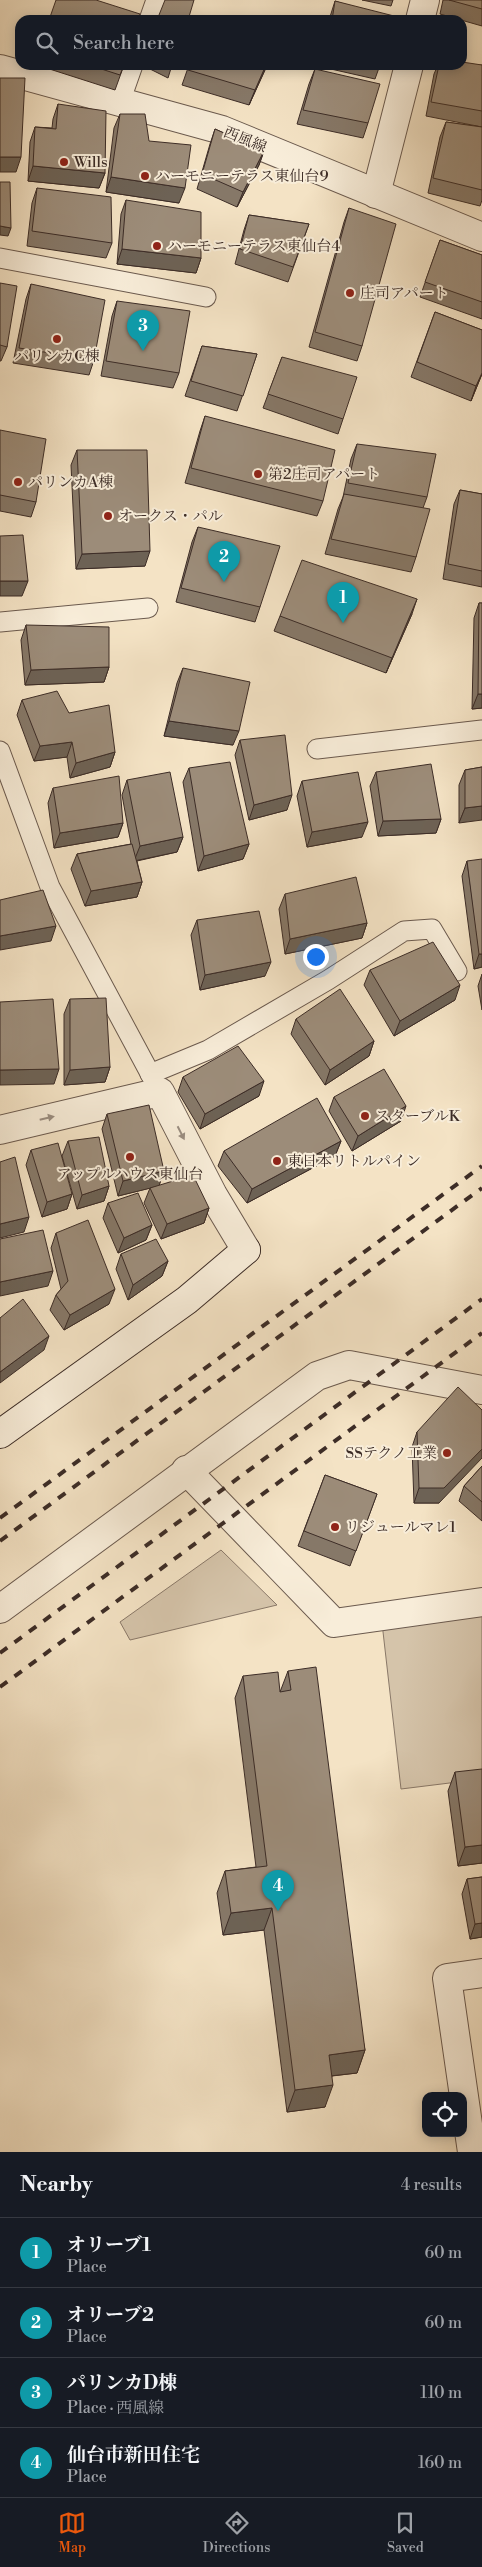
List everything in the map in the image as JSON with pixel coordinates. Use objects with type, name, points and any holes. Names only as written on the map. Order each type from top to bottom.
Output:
[{"type":"street","points":[[421,15],[425,0]]},
{"type":"street","name":"西風線","points":[[0,69],[222,130],[482,237]]},
{"type":"street","points":[[376,194],[408,70]]},
{"type":"street","points":[[0,1130],[155,1083],[213,1195],[246,1250],[187,1300],[0,1434]]},
{"type":"street","points":[[0,1608],[186,1470],[318,1376],[349,1365],[482,1390]]},
{"type":"street","points":[[186,1470],[334,1622],[482,1602]]},
{"type":"street","points":[[472,2152],[447,1978],[482,1973]]},
{"type":"lane","points":[[151,15],[156,0]]},
{"type":"lane","points":[[120,102],[131,70]]},
{"type":"lane","points":[[0,258],[206,296]]},
{"type":"lane","points":[[0,622],[148,608]]},
{"type":"lane","points":[[317,749],[482,730]]},
{"type":"lane","points":[[0,751],[50,887],[155,1083],[328,980],[404,931],[432,929],[457,971]]},
{"type":"shaded area","points":[[221,1550],[277,1605],[130,1640],[120,1622]]},
{"type":"shaded area","points":[[482,1610],[482,1779],[401,1789],[382,1623]]},
{"type":"building","points":[[56,0],[96,0],[140,14],[140,15],[51,15]]},
{"type":"building","points":[[165,0],[194,0],[190,15],[159,15]]},
{"type":"building","points":[[449,0],[482,0],[482,9]]},
{"type":"building","points":[[335,1],[390,15],[333,15]]},
{"type":"building","points":[[467,63],[482,65],[482,111],[431,102],[438,70],[467,70]]},
{"type":"building","points":[[104,70],[122,70],[120,75]]},
{"type":"building","points":[[188,70],[264,70],[255,90]]},
{"type":"building","points":[[315,70],[380,84],[368,123],[303,110]]},
{"type":"building","points":[[0,78],[25,78],[21,157],[0,157]]},
{"type":"building","name":"Wills","points":[[58,104],[106,111],[105,173],[33,166],[35,127],[56,129]]},
{"type":"building","name":"ハーモニーテラス東仙台9","points":[[120,114],[145,114],[149,141],[191,145],[185,188],[111,177]]},
{"type":"building","points":[[446,122],[482,127],[482,190],[433,178]]},
{"type":"building","points":[[215,129],[264,151],[243,192],[202,174]]},
{"type":"building","points":[[0,182],[10,182],[11,228],[0,226]]},
{"type":"building","points":[[37,188],[111,197],[112,243],[32,231]]},
{"type":"building","name":"ハーモニーテラス東仙台4","points":[[126,200],[201,212],[201,258],[122,249]]},
{"type":"building","name":"庄司アパート","points":[[349,208],[396,224],[362,346],[315,332]]},
{"type":"building","points":[[249,215],[309,224],[293,267],[240,249]]},
{"type":"building","points":[[440,240],[482,255],[482,302],[425,282]]},
{"type":"building","points":[[0,283],[17,286],[7,347],[0,345]]},
{"type":"building","name":"パリンカC棟","points":[[31,284],[105,300],[94,360],[19,348]]},
{"type":"building","points":[[117,301],[190,311],[179,373],[106,361]]},
{"type":"building","points":[[435,312],[482,330],[482,373],[476,386],[417,362]]},
{"type":"building","points":[[202,346],[257,354],[243,396],[191,381]]},
{"type":"building","points":[[282,357],[357,377],[343,419],[268,394]]},
{"type":"building","name":"第2庄司アパート","points":[[205,416],[335,450],[323,501],[191,468]]},
{"type":"building","name":"パリンカA棟","points":[[0,430],[46,439],[36,502],[0,495]]},
{"type":"building","points":[[357,444],[436,454],[427,497],[348,483]]},
{"type":"building","name":"オークス・パル","points":[[77,450],[147,450],[150,551],[82,554]]},
{"type":"building","points":[[460,490],[482,494],[482,571],[448,564]]},
{"type":"building","points":[[344,494],[430,509],[416,557],[331,539]]},
{"type":"building","points":[[198,527],[280,546],[260,607],[181,588]]},
{"type":"building","points":[[23,535],[28,581],[0,581],[0,536]]},
{"type":"building","points":[[302,560],[417,599],[392,658],[280,616]]},
{"type":"building","points":[[479,603],[482,603],[482,694],[478,694]]},
{"type":"building","points":[[26,625],[109,627],[109,667],[31,670]]},
{"type":"building","points":[[183,668],[250,682],[239,731],[169,721]]},
{"type":"building","points":[[57,691],[69,713],[109,705],[115,752],[76,763],[72,742],[40,746],[22,700]]},
{"type":"building","points":[[285,735],[292,795],[254,805],[240,740]]},
{"type":"building","points":[[230,762],[249,844],[204,856],[189,768]]},
{"type":"building","points":[[431,764],[441,819],[383,821],[376,772]]},
{"type":"building","points":[[482,767],[482,806],[465,808],[465,770]]},
{"type":"building","points":[[170,772],[183,837],[140,846],[127,780]]},
{"type":"building","points":[[358,772],[368,822],[312,832],[302,781]]},
{"type":"building","points":[[119,776],[123,823],[60,833],[53,788]]},
{"type":"building","points":[[132,844],[142,882],[91,891],[77,854]]},
{"type":"building","points":[[482,859],[482,954],[479,954],[467,861]]},
{"type":"building","points":[[356,877],[367,923],[290,939],[285,894]]},
{"type":"building","points":[[43,890],[56,926],[0,936],[0,900]]},
{"type":"building","points":[[259,911],[271,962],[205,975],[197,920]]},
{"type":"building","points":[[433,942],[460,985],[400,1021],[370,970]]},
{"type":"building","points":[[340,989],[374,1041],[330,1070],[296,1019]]},
{"type":"building","points":[[106,998],[110,1067],[70,1070],[70,999]]},
{"type":"building","points":[[53,999],[59,1069],[0,1070],[0,1002]]},
{"type":"building","points":[[238,1046],[264,1081],[205,1114],[183,1077]]},
{"type":"building","name":"スターブルK","points":[[384,1069],[406,1106],[358,1136],[334,1097]]},
{"type":"building","name":"東日本リトルパイン","points":[[317,1098],[341,1141],[252,1189],[224,1151]]},
{"type":"building","name":"アップルハウス東仙台","points":[[149,1105],[164,1171],[123,1181],[107,1114]]},
{"type":"building","points":[[99,1137],[109,1186],[82,1195],[68,1141]]},
{"type":"building","points":[[58,1143],[72,1194],[47,1202],[31,1150]]},
{"type":"building","points":[[15,1157],[29,1217],[0,1224],[0,1162]]},
{"type":"building","points":[[193,1175],[209,1208],[167,1224],[150,1188]]},
{"type":"building","points":[[138,1193],[152,1225],[124,1238],[108,1203]]},
{"type":"building","points":[[88,1220],[115,1289],[70,1315],[56,1295],[68,1281],[56,1233]]},
{"type":"building","points":[[43,1230],[53,1271],[0,1282],[0,1239]]},
{"type":"building","points":[[156,1239],[168,1261],[133,1285],[121,1254]]},
{"type":"building","points":[[23,1299],[49,1336],[0,1372],[0,1318]]},
{"type":"building","name":"SSテクノ工業","points":[[458,1387],[482,1410],[482,1449],[444,1488],[419,1488],[417,1432]]},
{"type":"building","points":[[482,1466],[482,1502],[464,1486]]},
{"type":"building","name":"リジュールマレ1","points":[[325,1475],[377,1494],[356,1551],[304,1531]]},
{"type":"building","points":[[316,1667],[365,2050],[329,2055],[333,2085],[295,2090],[272,1908],[231,1913],[225,1871],[267,1866],[243,1676],[278,1672],[280,1692],[291,1690],[288,1671]]},
{"type":"building","points":[[482,1769],[482,1845],[465,1847],[455,1772]]},
{"type":"building","points":[[482,1877],[482,1923],[475,1924],[467,1879]]},
{"type":"railway","points":[[0,1518],[482,1166]]},
{"type":"railway","points":[[0,1541],[482,1188]]},
{"type":"railway","points":[[0,1653],[482,1299]]},
{"type":"railway","points":[[0,1687],[482,1333]]},
{"type":"place","name":"Wills","points":[[64,162]]},
{"type":"place","name":"ハーモニーテラス東仙台9","points":[[145,176]]},
{"type":"place","name":"ハーモニーテラス東仙台4","points":[[157,246]]},
{"type":"place","name":"庄司アパート","points":[[350,293]]},
{"type":"place","name":"パリンカC棟","points":[[57,339]]},
{"type":"place","name":"パリンカD棟","points":[[143,351]]},
{"type":"place","name":"第2庄司アパート","points":[[258,474]]},
{"type":"place","name":"パリンカA棟","points":[[18,482]]},
{"type":"place","name":"オークス・パル","points":[[108,516]]},
{"type":"place","name":"オリーブ2","points":[[224,582]]},
{"type":"place","name":"オリーブ1","points":[[343,623]]},
{"type":"place","name":"スターブルK","points":[[365,1116]]},
{"type":"place","name":"アップルハウス東仙台","points":[[130,1157]]},
{"type":"place","name":"東日本リトルパイン","points":[[277,1161]]},
{"type":"place","name":"SSテクノ工業","points":[[447,1453]]},
{"type":"place","name":"リジュールマレ1","points":[[335,1527]]},
{"type":"place","name":"仙台市新田住宅","points":[[278,1911]]}]
